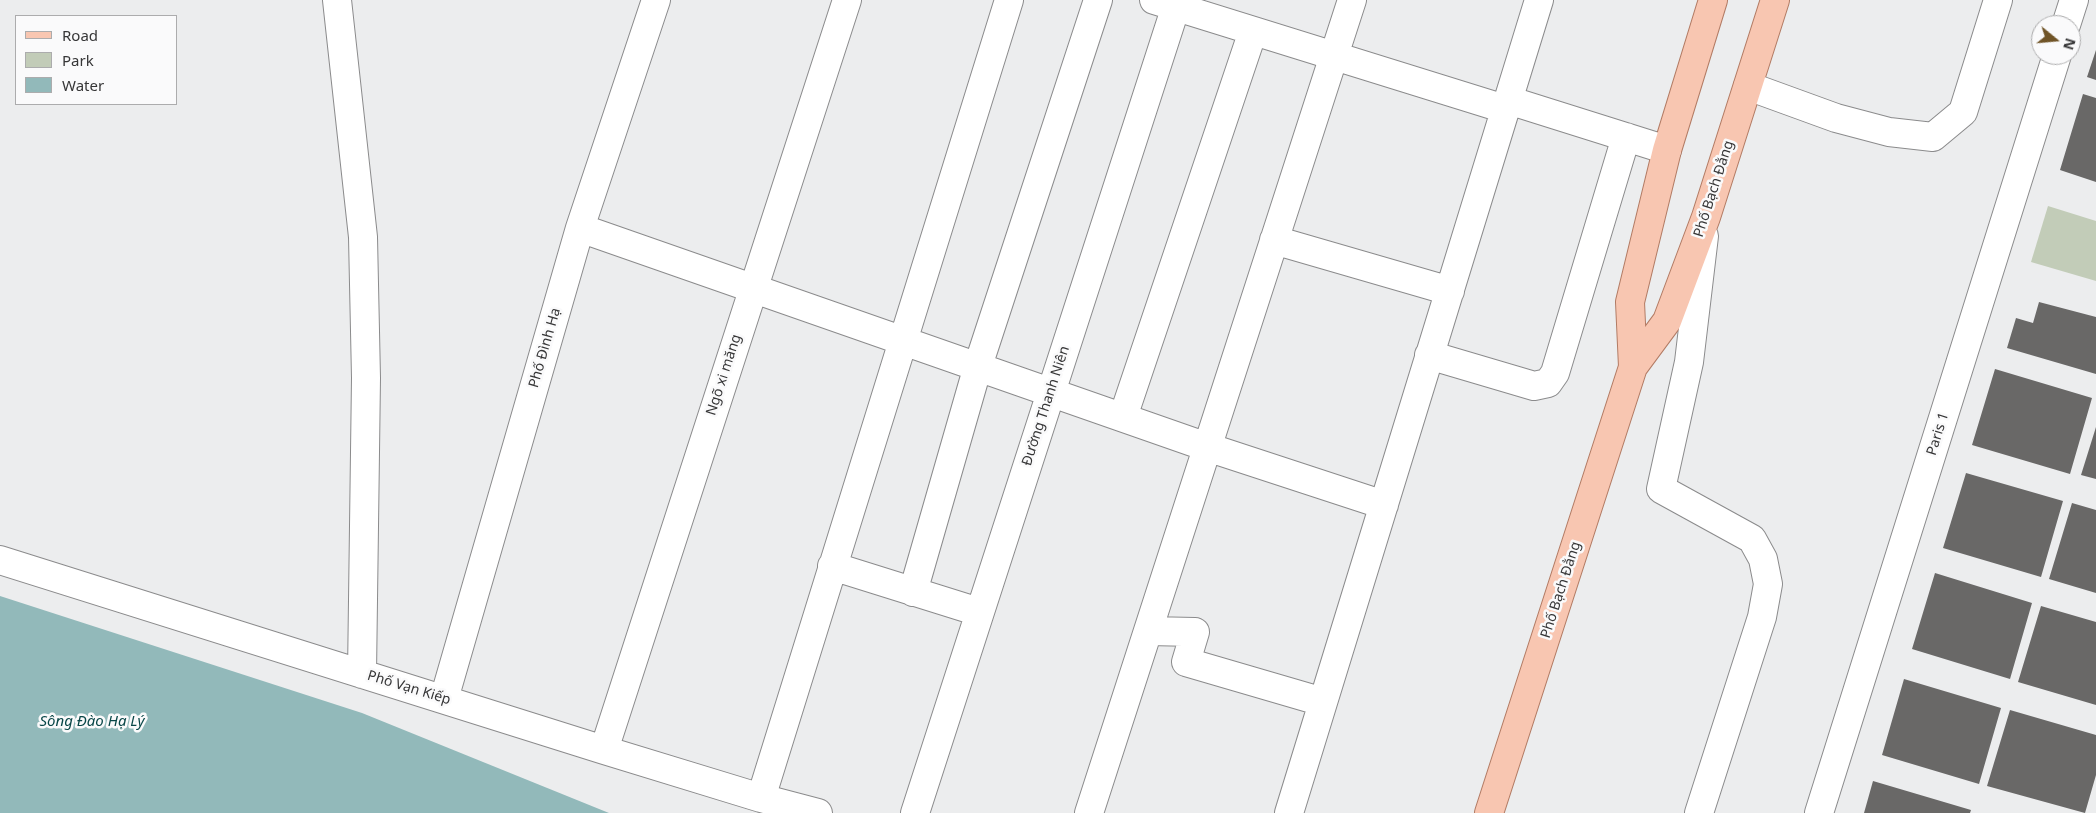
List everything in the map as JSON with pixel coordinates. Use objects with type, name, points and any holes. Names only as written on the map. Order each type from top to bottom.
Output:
[{"type":"main road","name":"Phố Bạch Đằng","points":[[1633,367],[1630,302],[1666,150],[1712,0]]},
{"type":"main road","name":"Phố Bạch Đằng","points":[[1489,813],[1633,367],[1667,321],[1706,217],[1775,0]]},
{"type":"street","points":[[336,0],[363,237],[366,378],[362,674]]},
{"type":"street","name":"Phố Đình Hạ","points":[[444,699],[580,228],[656,0]]},
{"type":"street","name":"Ngõ xi măng","points":[[604,750],[846,0]]},
{"type":"street","points":[[761,798],[1009,0]]},
{"type":"street","points":[[914,592],[978,366],[1098,0]]},
{"type":"street","points":[[1089,813],[1352,0]]},
{"type":"street","points":[[1289,813],[1539,0]]},
{"type":"street","points":[[1748,86],[1836,118],[1889,132],[1933,137],[1963,112],[1998,0]]},
{"type":"street","points":[[2069,15],[2074,0]]},
{"type":"street","points":[[1169,2],[1252,31],[1334,56],[1626,137],[1666,150]]},
{"type":"street","name":"Đường Thanh Niên","points":[[915,813],[1051,391],[1169,2]]},
{"type":"street","points":[[1123,417],[1252,31]]},
{"type":"street","name":"Paris 1","points":[[1819,813],[2054,65]]},
{"type":"street","points":[[1429,355],[1534,386],[1548,383],[1555,373],[1626,137]]},
{"type":"street","points":[[1699,813],[1762,617],[1768,584],[1763,559],[1752,539],[1661,489],[1689,362],[1706,217]]},
{"type":"street","points":[[580,228],[1207,447],[1384,505]]},
{"type":"street","points":[[1274,240],[1450,291]]},
{"type":"street","name":"Phố Vạn Kiếp","points":[[0,560],[604,750],[761,798],[818,813]]},
{"type":"street","points":[[832,566],[979,612]]},
{"type":"street","points":[[1148,631],[1196,632],[1186,662],[1324,702]]},
{"type":"green space","points":[[2048,206],[2096,221],[2096,281],[2031,262]]},
{"type":"water","name":"Sông Đào Hạ Lý","points":[[0,596],[362,713],[609,813],[0,813]]},
{"type":"building","points":[[2096,50],[2096,80],[2087,77]]},
{"type":"building","points":[[2083,94],[2096,98],[2096,182],[2060,170]]},
{"type":"building","points":[[2039,302],[2096,317],[2096,374],[2007,348],[2016,318],[2033,323]]},
{"type":"building","points":[[1995,369],[2092,398],[2070,474],[1972,445]]},
{"type":"building","points":[[2096,427],[2096,479],[2081,475]]},
{"type":"building","points":[[1966,473],[2063,501],[2041,577],[1943,548]]},
{"type":"building","points":[[2072,503],[2096,510],[2096,593],[2049,579]]},
{"type":"building","points":[[1935,573],[2032,603],[2010,679],[1912,649]]},
{"type":"building","points":[[2041,606],[2096,622],[2096,705],[2018,682]]},
{"type":"building","points":[[1904,679],[2001,708],[1979,784],[1882,755]]},
{"type":"building","points":[[2010,710],[2096,735],[2096,775],[2085,813],[1987,786]]},
{"type":"building","points":[[1873,781],[1971,810],[1970,813],[1864,813]]}]
